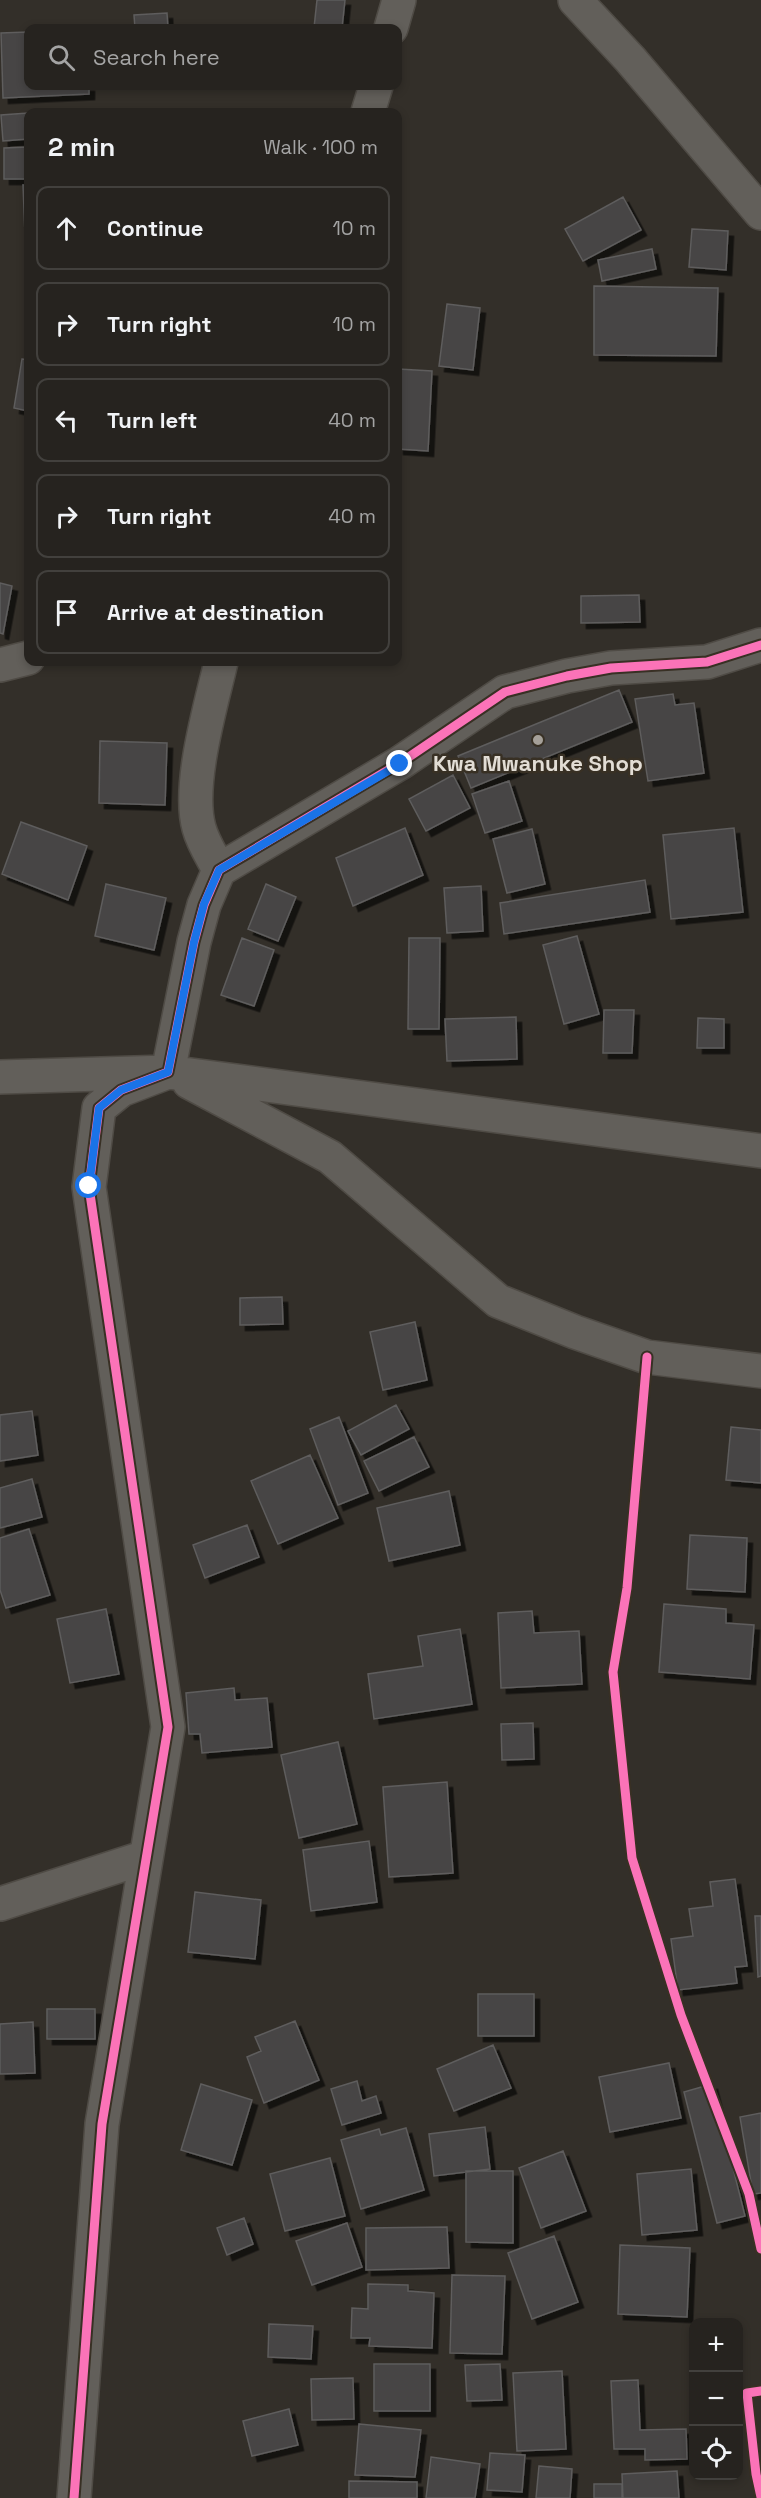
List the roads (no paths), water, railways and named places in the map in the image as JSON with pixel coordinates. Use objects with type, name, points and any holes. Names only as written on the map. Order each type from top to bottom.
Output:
[{"type":"street","points":[[392,24],[399,0]]},
{"type":"street","points":[[575,0],[630,59],[761,213]]},
{"type":"street","points":[[369,108],[374,90]]},
{"type":"street","points":[[168,1072],[196,933],[204,904],[219,870],[400,764],[506,692],[611,668],[707,662],[761,645]]},
{"type":"street","points":[[0,664],[24,659]]},
{"type":"street","points":[[219,870],[198,827],[196,799],[202,750],[220,666]]},
{"type":"street","points":[[0,1077],[168,1072],[761,1151]]},
{"type":"street","points":[[74,2498],[102,2124],[168,1726],[89,1186],[99,1108],[121,1090],[168,1072],[330,1157],[498,1301],[575,1332],[647,1357],[761,1371]]},
{"type":"street","points":[[0,1904],[146,1857]]},
{"type":"place","name":"Kwa Mwanuke Shop","points":[[538,740]]}]
